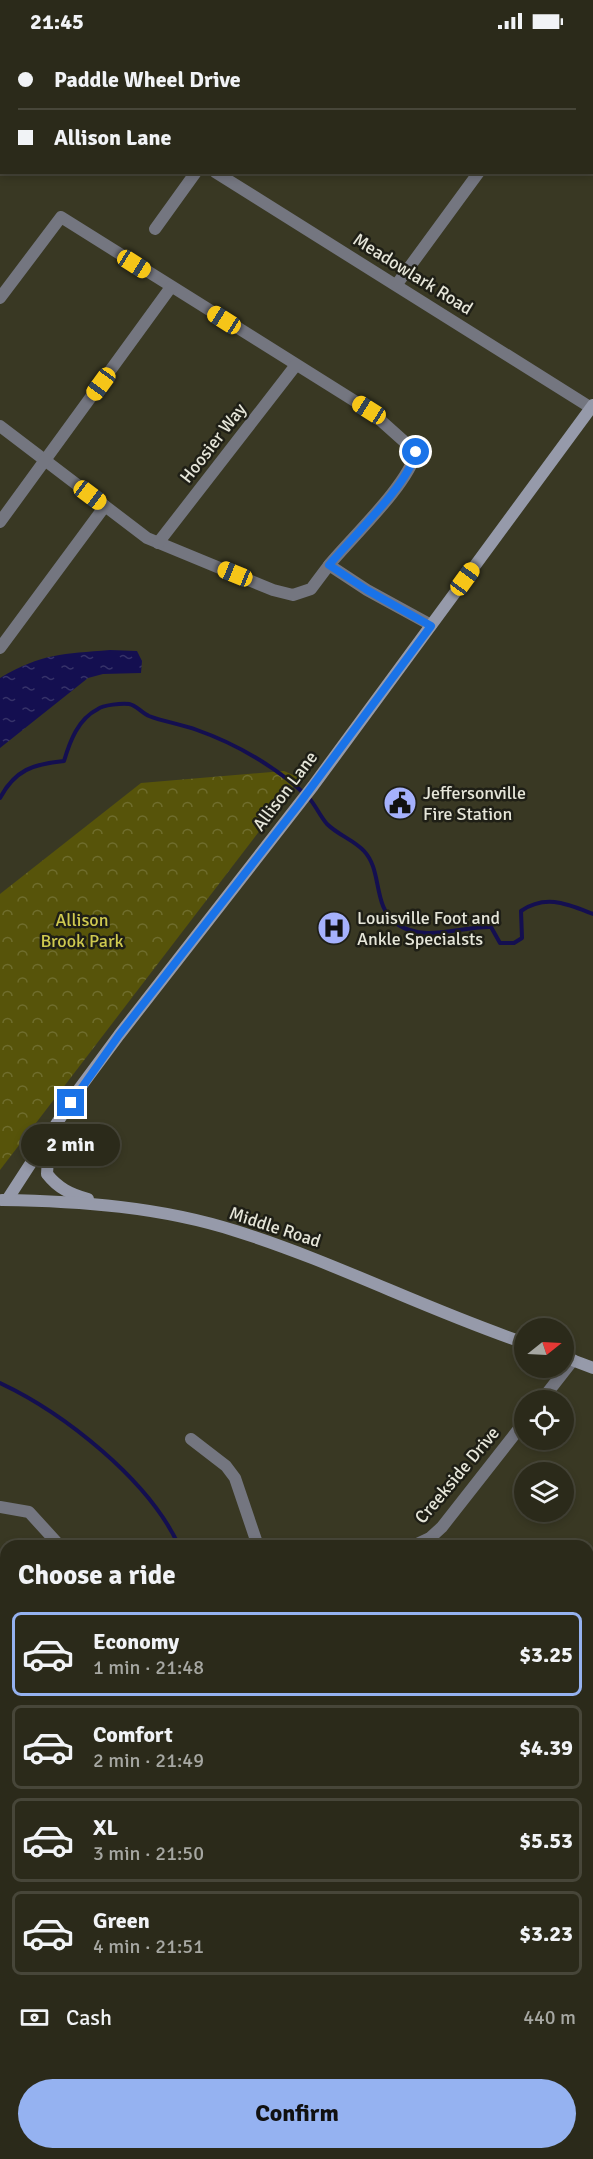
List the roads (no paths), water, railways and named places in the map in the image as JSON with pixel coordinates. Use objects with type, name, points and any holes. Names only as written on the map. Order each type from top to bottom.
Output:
[{"type":"main road","name":"Allison Lane","points":[[4,1200],[51,1137],[79,1089],[119,1035],[313,786],[592,407]]},
{"type":"main road","points":[[51,1137],[47,1154],[47,1174],[56,1185],[72,1194],[100,1204]]},
{"type":"main road","name":"Middle Road","points":[[4,1200],[100,1204],[169,1215],[236,1231],[330,1264],[477,1327],[514,1340]]},
{"type":"main road","points":[[574,1360],[593,1368]]},
{"type":"street","points":[[155,229],[195,174]]},
{"type":"street","name":"Meadowlark Road","points":[[217,174],[592,407]]},
{"type":"street","points":[[397,284],[478,174]]},
{"type":"street","points":[[0,298],[61,217],[369,410],[416,452],[413,464],[403,481],[329,565],[311,589],[293,595],[273,590],[158,543],[105,506],[0,426]]},
{"type":"street","points":[[0,522],[171,287]]},
{"type":"street","name":"Hoosier Way","points":[[158,543],[296,365]]},
{"type":"street","points":[[0,648],[105,506]]},
{"type":"street","points":[[329,565],[367,590],[431,626]]},
{"type":"street","name":"Creekside Drive","points":[[426,1540],[442,1527],[514,1435]]},
{"type":"street","points":[[191,1439],[226,1466],[236,1478],[256,1540]]},
{"type":"street","points":[[0,1507],[17,1508],[29,1512],[55,1540]]},
{"type":"water","points":[[110,650],[137,651],[142,661],[141,673],[103,674],[88,678],[0,748],[0,678],[41,659]]},
{"type":"waterway","points":[[0,798],[12,781],[26,770],[43,764],[64,761],[76,731],[91,713],[104,706],[129,704],[149,716],[191,728],[227,742],[256,758],[297,787],[309,798],[327,824],[364,851],[374,868],[381,899],[389,917],[408,930],[431,933],[491,927],[500,943],[514,943],[522,938],[521,911],[530,906],[557,902],[593,914]]},
{"type":"waterway","points":[[0,1383],[51,1412],[102,1451],[147,1497],[176,1540]]},
{"type":"place","name":"Jeffersonville Fire Station","points":[[400,803]]},
{"type":"place","name":"Louisville Foot and Ankle Specialsts","points":[[334,928]]},
{"type":"park label","name":"Allison Brook Park","points":[[82,930]]}]
